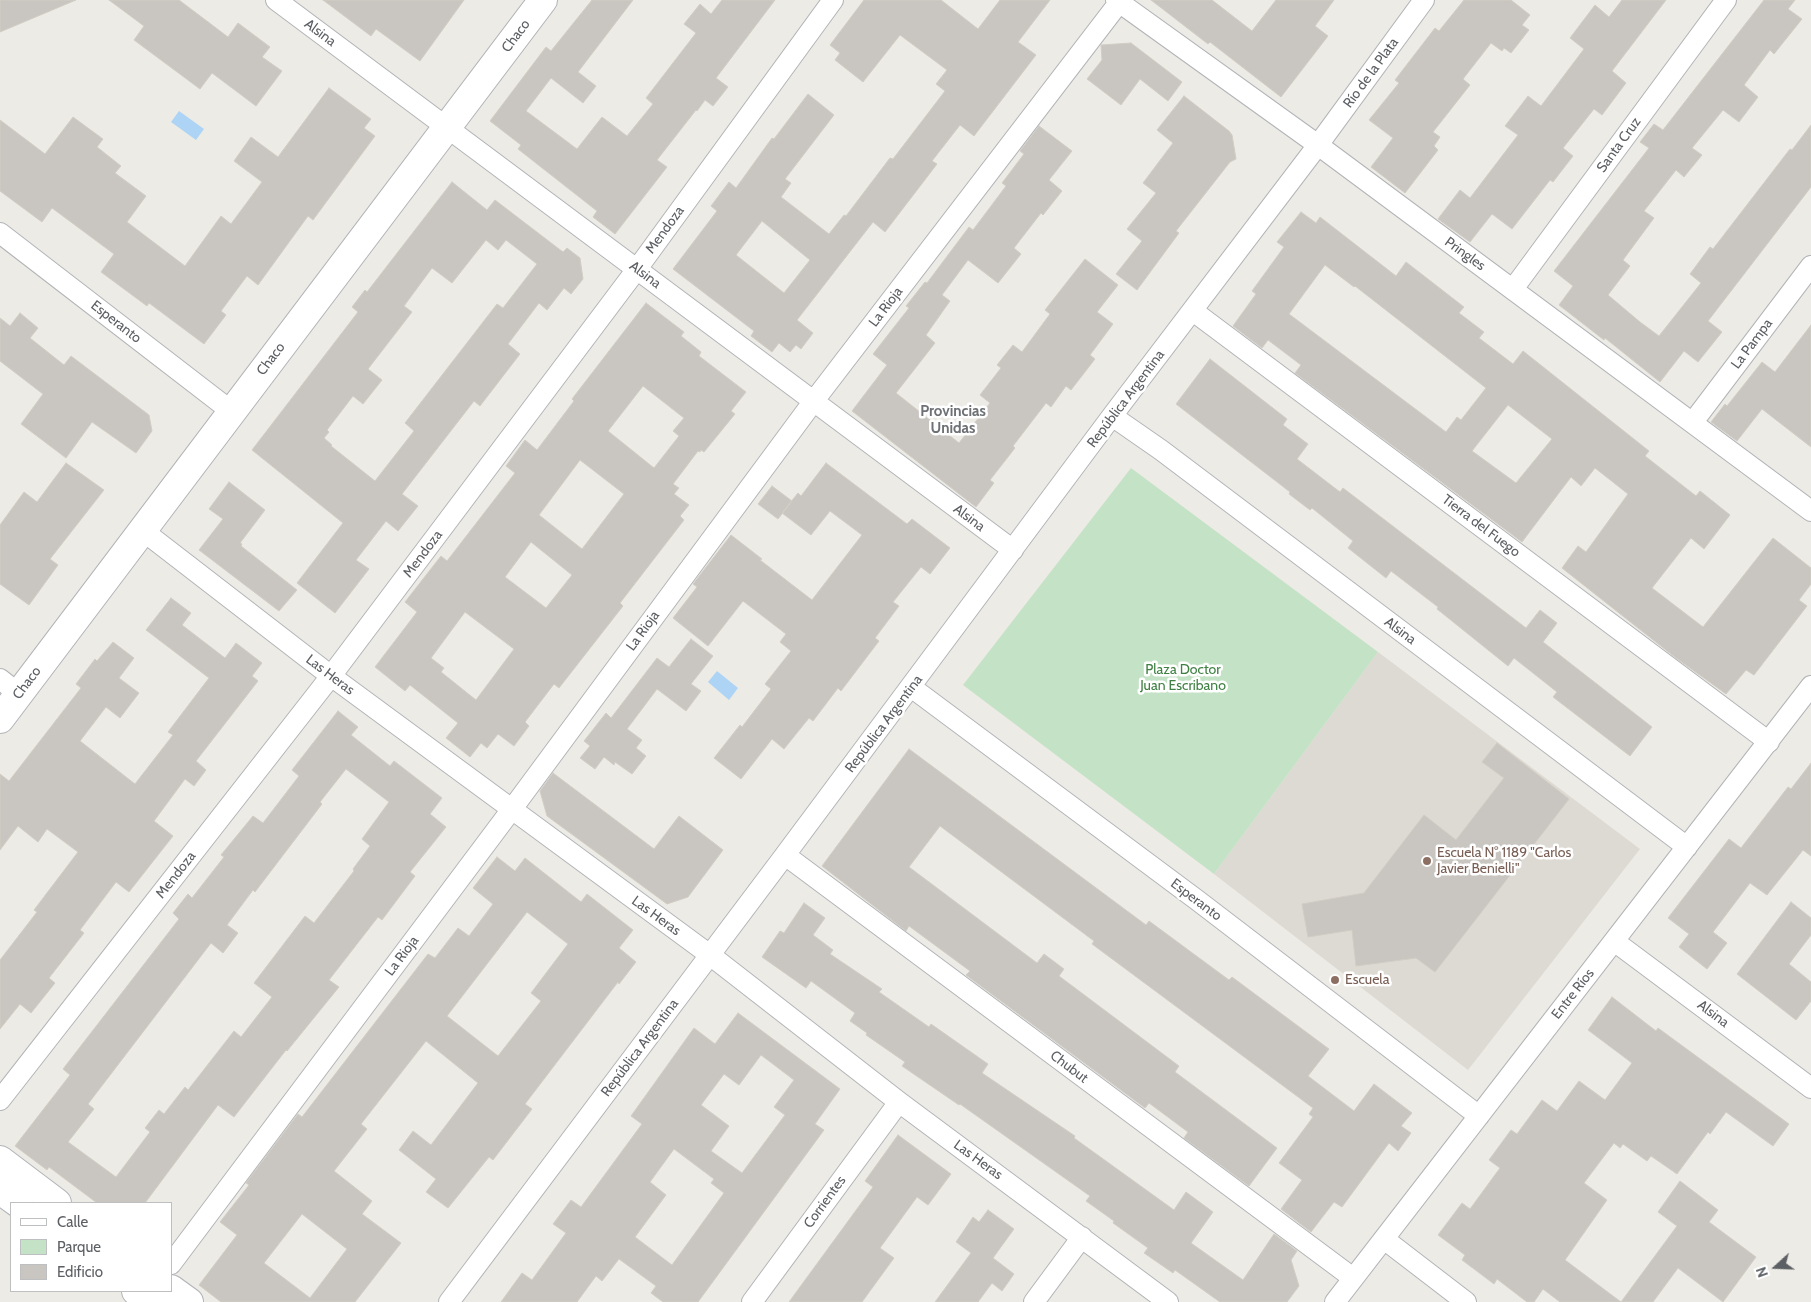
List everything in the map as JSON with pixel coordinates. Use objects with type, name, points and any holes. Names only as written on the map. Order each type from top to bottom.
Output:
[{"type":"main road","name":"Chaco","points":[[0,719],[9,686],[142,530],[543,0]]},
{"type":"main road","points":[[0,1160],[56,1202]]},
{"type":"main road","points":[[0,1190],[17,1202]]},
{"type":"main road","points":[[172,1290],[188,1302]]},
{"type":"street","name":"Alsina","points":[[276,0],[1013,550]]},
{"type":"street","name":"Mendoza","points":[[0,1100],[332,676],[637,269],[833,0]]},
{"type":"street","name":"Río de la Plata","points":[[1318,145],[1424,0]]},
{"type":"street","name":"Santa Cruz","points":[[1513,289],[1726,0]]},
{"type":"street","name":"Pringles","points":[[1119,1],[1318,145],[1811,511]]},
{"type":"street","name":"La Rioja","points":[[172,1263],[512,809],[813,402],[1119,1]]},
{"type":"street","name":"República Argentina","points":[[448,1302],[785,856],[1112,416],[1194,311],[1318,145]]},
{"type":"street","name":"Esperanto","points":[[0,233],[231,411]]},
{"type":"street","name":"La Pampa","points":[[1693,422],[1811,266]]},
{"type":"street","name":"Tierra del Fuego","points":[[1194,311],[1769,742]]},
{"type":"street","name":"Alsina","points":[[1112,416],[1169,456],[1687,847]]},
{"type":"street","name":"Las Heras","points":[[142,530],[332,676],[710,955],[899,1102],[1168,1302]]},
{"type":"street","name":"Entre Ríos","points":[[1335,1302],[1811,686]]},
{"type":"street","name":"Esperanto","points":[[911,687],[1197,900],[1479,1116]]},
{"type":"street","name":"Chubut","points":[[785,856],[1353,1278]]},
{"type":"street","name":"Alsina","points":[[1614,941],[1811,1088]]},
{"type":"street","name":"Corrientes","points":[[752,1302],[899,1102]]},
{"type":"street","points":[[1034,1302],[1082,1237]]},
{"type":"street","points":[[1384,1239],[1466,1302]]},
{"type":"shaded area","name":"Escuela N° 1189 \"Carlos Javier Benielli\"","points":[[1378,652],[1640,849],[1468,1070],[1214,874]]},
{"type":"green space","name":"Plaza Doctor Juan Escribano","points":[[1131,468],[1378,652],[1214,874],[963,685]]},
{"type":"water","points":[[179,111],[204,129],[196,140],[171,122]]},
{"type":"water","points":[[717,671],[738,688],[729,700],[708,682]]},
{"type":"building","points":[[0,0],[76,0],[0,32]]},
{"type":"building","points":[[109,0],[179,0],[228,37],[238,23],[270,47],[262,57],[282,71],[256,106],[212,73],[200,89],[134,40],[144,26]]},
{"type":"building","points":[[323,0],[464,0],[420,61],[376,29],[371,36]]},
{"type":"building","points":[[592,0],[633,0],[578,72],[596,86],[583,103],[551,78],[526,111],[577,149],[602,117],[627,136],[653,104],[646,98],[696,33],[684,24],[700,4],[711,14],[722,0],[775,0],[716,78],[728,87],[713,106],[705,100],[657,160],[667,167],[615,234],[593,217],[597,211],[518,149],[521,145],[490,121],[546,47],[551,51]]},
{"type":"building","points":[[864,0],[941,0],[978,29],[1000,0],[1050,0],[1018,42],[1036,55],[974,136],[960,125],[932,161],[937,164],[885,232],[873,222],[797,320],[813,333],[801,349],[796,345],[790,352],[779,343],[772,352],[751,336],[754,331],[673,269],[717,211],[711,206],[729,182],[736,188],[772,138],[774,139],[808,94],[834,115],[785,179],[791,183],[781,197],[829,234],[844,215],[846,216],[890,158],[893,159],[945,91],[936,84],[947,70],[900,35],[863,82],[835,60],[840,53],[830,45]],"holes":[[[762,221],[810,260],[784,293],[736,255]]]},
{"type":"building","points":[[1151,0],[1212,0],[1252,31],[1276,0],[1334,0],[1315,26],[1328,36],[1281,97],[1210,42],[1208,44]]},
{"type":"building","points":[[1464,0],[1511,0],[1530,15],[1522,25],[1529,30],[1511,53],[1504,48],[1502,51],[1491,43],[1463,79],[1470,85],[1433,132],[1440,137],[1434,146],[1438,150],[1405,193],[1371,167],[1393,138],[1369,120],[1399,83],[1395,80],[1435,28],[1439,31]]},
{"type":"building","points":[[1622,0],[1666,0],[1612,71],[1626,83],[1602,115],[1594,109],[1563,148],[1573,156],[1553,182],[1550,180],[1512,229],[1492,214],[1470,242],[1438,219],[1460,190],[1470,198],[1518,135],[1505,126],[1528,96],[1541,106],[1584,49],[1570,38],[1595,5],[1609,17]]},
{"type":"building","points":[[1764,0],[1795,0],[1788,9],[1802,19],[1774,54],[1770,50],[1744,85],[1758,97],[1739,122],[1723,110],[1692,148],[1702,155],[1684,177],[1676,170],[1644,211],[1654,218],[1623,260],[1630,266],[1608,295],[1659,336],[1701,283],[1690,274],[1710,247],[1713,249],[1790,149],[1792,150],[1811,125],[1811,187],[1708,321],[1722,332],[1698,362],[1684,351],[1660,382],[1605,338],[1604,340],[1559,305],[1573,286],[1554,271],[1649,148],[1640,142],[1654,124],[1663,130]]},
{"type":"building","points":[[1131,43],[1182,82],[1168,101],[1140,79],[1121,105],[1087,79],[1102,60],[1101,45]]},
{"type":"building","points":[[329,88],[371,119],[364,128],[375,136],[313,220],[308,216],[258,285],[247,276],[221,311],[226,315],[204,344],[149,303],[147,306],[101,272],[114,254],[52,208],[42,222],[0,191],[0,120],[45,154],[73,117],[103,139],[97,147],[121,166],[115,173],[146,196],[127,222],[185,266],[221,216],[231,224],[262,182],[234,161],[251,137],[278,157]]},
{"type":"building","points":[[1184,96],[1229,131],[1232,135],[1236,159],[1230,162],[1176,231],[1179,233],[1137,290],[1116,274],[1142,241],[1127,229],[1156,193],[1143,183],[1173,143],[1157,130]]},
{"type":"building","points":[[1039,126],[1072,151],[1049,180],[1062,191],[1043,215],[1041,213],[1014,248],[1021,254],[998,283],[968,260],[942,295],[950,301],[926,335],[935,343],[896,393],[959,443],[990,403],[980,395],[1001,368],[997,365],[1013,345],[1022,352],[1050,314],[1045,310],[1085,259],[1118,285],[1097,312],[1113,324],[1090,355],[1095,359],[1071,390],[1066,386],[1051,407],[1046,403],[1013,446],[1015,448],[990,480],[994,483],[976,507],[852,411],[887,365],[873,354],[909,308],[906,306],[925,282],[927,283],[969,227],[973,230],[1006,186],[1002,183],[1024,154],[1020,151]]},
{"type":"building","points":[[452,182],[487,210],[495,200],[563,252],[567,248],[580,258],[583,279],[571,294],[564,288],[547,310],[539,303],[508,344],[520,354],[480,406],[474,401],[402,494],[418,506],[398,531],[386,521],[356,560],[369,569],[335,613],[297,583],[343,523],[252,450],[358,312],[352,307],[365,290],[367,292]],"holes":[[[486,240],[498,250],[506,240],[537,264],[503,308],[497,304],[405,423],[414,431],[375,481],[331,446],[324,438],[329,432],[327,430],[353,396],[363,404],[382,380],[368,369],[412,312],[404,306],[432,268],[452,283]]]},
{"type":"building","points":[[1301,212],[1316,223],[1320,217],[1396,276],[1406,262],[1464,307],[1459,313],[1484,332],[1479,338],[1513,364],[1523,351],[1649,451],[1645,456],[1696,496],[1700,491],[1730,515],[1704,549],[1691,538],[1652,588],[1703,627],[1773,538],[1811,568],[1811,584],[1799,600],[1807,606],[1754,675],[1746,670],[1726,694],[1676,658],[1562,568],[1578,546],[1586,552],[1628,494],[1595,468],[1581,486],[1571,477],[1522,542],[1295,373],[1301,365],[1268,340],[1262,348],[1233,326],[1256,294],[1252,291],[1284,247],[1277,242]],"holes":[[[1325,265],[1355,286],[1486,388],[1461,420],[1457,417],[1446,432],[1289,314]],[[1508,405],[1552,439],[1516,483],[1472,451]]]},
{"type":"building","points":[[646,303],[684,332],[681,336],[701,352],[699,356],[746,392],[731,411],[735,414],[704,452],[698,451],[673,484],[679,488],[674,494],[689,505],[680,516],[684,520],[620,603],[623,606],[559,688],[554,684],[525,722],[529,726],[514,746],[498,734],[487,748],[481,743],[470,757],[446,738],[458,723],[410,685],[405,691],[375,667],[417,612],[405,602],[441,556],[447,561],[515,473],[506,466],[525,440],[537,450],[574,401],[572,399]],"holes":[[[643,386],[684,418],[673,431],[679,436],[654,468],[608,431]],[[580,460],[624,494],[582,549],[539,515]],[[531,542],[572,575],[546,608],[505,577]],[[465,612],[514,649],[476,700],[441,672],[444,668],[431,658]]]},
{"type":"building","points":[[20,313],[38,328],[30,338],[64,365],[71,356],[149,415],[152,431],[136,453],[92,422],[66,458],[21,424],[43,394],[0,361],[0,318],[10,326]]},
{"type":"building","points":[[1811,325],[1811,447],[1762,409],[1737,441],[1711,422],[1725,404],[1727,406],[1762,362],[1775,372]]},
{"type":"building","points":[[1210,359],[1287,419],[1283,425],[1308,444],[1297,459],[1340,492],[1343,488],[1526,628],[1540,610],[1557,623],[1543,642],[1652,727],[1630,756],[1553,697],[1557,692],[1514,658],[1508,666],[1437,609],[1438,607],[1391,571],[1386,578],[1348,548],[1353,541],[1312,508],[1310,510],[1289,494],[1290,492],[1176,404]]},
{"type":"building","points":[[66,463],[104,490],[50,559],[58,565],[29,605],[0,584],[0,525],[24,492],[37,502]]},
{"type":"building","points":[[826,463],[907,524],[912,519],[950,548],[930,574],[921,567],[893,602],[899,606],[875,638],[879,641],[841,691],[838,688],[813,721],[809,718],[784,749],[772,739],[741,779],[714,758],[740,725],[742,727],[771,689],[765,684],[791,651],[780,642],[786,634],[743,601],[708,646],[673,618],[697,587],[693,584],[731,535],[812,600],[862,535],[830,511],[811,535],[782,513],[798,493],[801,496]]},
{"type":"building","points":[[229,482],[265,510],[240,543],[242,544],[241,546],[297,590],[279,611],[199,550],[223,519],[209,509]]},
{"type":"building","points":[[772,486],[792,501],[778,519],[758,504]]},
{"type":"building","points":[[171,598],[191,613],[182,625],[225,658],[236,643],[262,663],[252,676],[258,681],[196,761],[206,770],[194,786],[185,779],[154,821],[173,836],[129,892],[116,882],[80,930],[84,933],[49,978],[55,983],[31,1013],[20,1004],[0,1029],[0,960],[37,912],[34,910],[78,852],[47,829],[38,842],[18,826],[0,850],[0,774],[9,781],[81,688],[76,684],[95,659],[97,661],[113,642],[134,658],[119,678],[139,693],[120,718],[106,707],[80,741],[135,784],[173,735],[168,732],[209,678],[146,630]]},
{"type":"building","points":[[691,639],[713,656],[691,684],[701,691],[686,711],[657,689],[627,729],[642,740],[636,748],[646,756],[632,774],[615,762],[614,765],[604,757],[595,769],[580,758],[590,746],[584,741],[606,713],[611,718],[657,658],[669,667]]},
{"type":"building","points":[[338,711],[358,727],[351,735],[390,766],[394,761],[442,798],[430,814],[446,827],[410,872],[415,876],[382,920],[378,917],[329,980],[339,987],[286,1050],[234,1117],[218,1105],[146,1202],[96,1202],[49,1167],[47,1170],[15,1146],[70,1075],[63,1069],[179,919],[173,913],[188,894],[192,898],[224,857],[221,855],[253,816],[263,823],[299,776],[292,770]],"holes":[[[346,769],[389,802],[362,839],[370,846],[353,869],[354,871],[314,923],[305,916],[254,983],[272,997],[241,1037],[234,1031],[188,1090],[185,1087],[164,1114],[159,1110],[145,1128],[150,1132],[116,1177],[68,1142],[94,1109],[88,1104],[211,943],[223,953],[238,933],[227,925],[253,890],[255,892],[322,804],[320,802]]]},
{"type":"building","points":[[1497,743],[1569,799],[1435,972],[1416,958],[1356,966],[1352,930],[1308,937],[1302,904],[1364,893],[1424,815],[1456,840],[1504,778],[1482,762]]},
{"type":"building","points":[[909,749],[1146,925],[1149,921],[1229,980],[1232,977],[1329,1049],[1308,1076],[1354,1111],[1374,1084],[1412,1113],[1401,1126],[1411,1133],[1398,1151],[1389,1143],[1342,1207],[1334,1202],[1311,1232],[1281,1209],[1302,1180],[1279,1163],[1313,1117],[1309,1114],[1313,1108],[1092,944],[1094,941],[940,826],[909,867],[1037,963],[1044,954],[1064,969],[1059,976],[1179,1066],[1175,1072],[1277,1148],[1249,1186],[1184,1138],[1188,1132],[1149,1103],[1145,1108],[966,975],[970,971],[909,926],[906,931],[822,866]]},
{"type":"building","points":[[1811,763],[1811,856],[1803,850],[1767,895],[1750,883],[1713,932],[1727,943],[1707,969],[1679,947],[1689,934],[1668,918],[1729,839],[1741,848],[1788,787],[1791,789]]},
{"type":"building","points":[[553,773],[654,849],[679,816],[723,850],[688,897],[667,904],[547,816],[540,791]]},
{"type":"building","points":[[497,857],[515,871],[525,858],[581,902],[587,894],[633,930],[619,948],[636,962],[619,984],[618,982],[525,1104],[532,1109],[493,1160],[489,1157],[448,1208],[426,1192],[436,1179],[399,1150],[413,1131],[431,1145],[478,1083],[426,1041],[361,1124],[367,1129],[334,1171],[372,1201],[362,1214],[401,1243],[355,1302],[221,1302],[199,1285],[237,1235],[220,1222],[249,1185],[246,1183],[298,1114],[302,1117],[428,954],[435,958],[458,928],[469,936],[493,904],[473,888]],"holes":[[[527,912],[568,944],[531,993],[541,1001],[498,1056],[447,1016]],[[302,1214],[347,1249],[310,1298],[264,1263]]]},
{"type":"building","points":[[1791,902],[1811,918],[1811,935],[1789,964],[1811,982],[1811,1001],[1796,1020],[1737,974]]},
{"type":"building","points":[[804,903],[825,918],[813,935],[833,950],[830,954],[882,989],[879,992],[929,1027],[931,1024],[988,1064],[982,1073],[1075,1136],[1074,1138],[1174,1210],[1186,1192],[1213,1212],[1191,1243],[1243,1280],[1274,1234],[1297,1251],[1291,1260],[1299,1286],[1287,1302],[1220,1302],[1175,1270],[1173,1273],[1144,1253],[1148,1248],[1086,1201],[1090,1196],[960,1104],[902,1066],[905,1062],[866,1035],[867,1033],[850,1021],[855,1013],[811,981],[806,988],[762,957],[780,931],[784,933]]},
{"type":"building","points":[[1612,997],[1656,1031],[1658,1028],[1789,1124],[1773,1146],[1726,1112],[1710,1134],[1708,1132],[1677,1174],[1651,1156],[1647,1161],[1623,1144],[1620,1148],[1614,1143],[1584,1183],[1607,1200],[1565,1260],[1621,1302],[1560,1302],[1543,1289],[1534,1302],[1527,1302],[1497,1279],[1494,1284],[1462,1260],[1465,1255],[1438,1235],[1462,1203],[1470,1209],[1500,1168],[1489,1160],[1511,1130],[1517,1134],[1542,1100],[1557,1111],[1579,1081],[1605,1100],[1632,1063],[1588,1030]]},
{"type":"building","points":[[738,1013],[840,1089],[815,1124],[824,1130],[698,1302],[663,1302],[651,1293],[656,1286],[619,1259],[602,1281],[596,1276],[577,1302],[501,1302],[522,1273],[532,1280],[566,1233],[553,1224],[571,1200],[581,1207],[642,1124],[631,1116],[694,1028],[715,1044]],"holes":[[[761,1055],[794,1080],[774,1107],[785,1115],[742,1173],[711,1151],[729,1126],[701,1105],[724,1074],[739,1085]],[[674,1149],[714,1179],[711,1183],[724,1193],[672,1265],[635,1237],[666,1195],[650,1182]]]},
{"type":"building","points":[[898,1135],[951,1174],[928,1205],[917,1197],[880,1248],[894,1258],[862,1302],[789,1302],[873,1187],[865,1181]]},
{"type":"building","points":[[1680,1181],[1718,1210],[1709,1222],[1756,1257],[1723,1302],[1678,1268],[1653,1302],[1621,1302],[1677,1226],[1658,1212]]},
{"type":"building","points":[[988,1210],[1014,1229],[993,1258],[1014,1274],[1002,1291],[992,1283],[978,1302],[935,1302],[971,1253],[956,1242],[973,1217],[979,1222]]},
{"type":"place","name":"Escuela N° 1189 \"Carlos Javier Benielli\"","points":[[1427,861]]},
{"type":"place","name":"Escuela","points":[[1335,980]]},
{"type":"district","name":"Provincias Unidas","points":[[953,420]]}]
